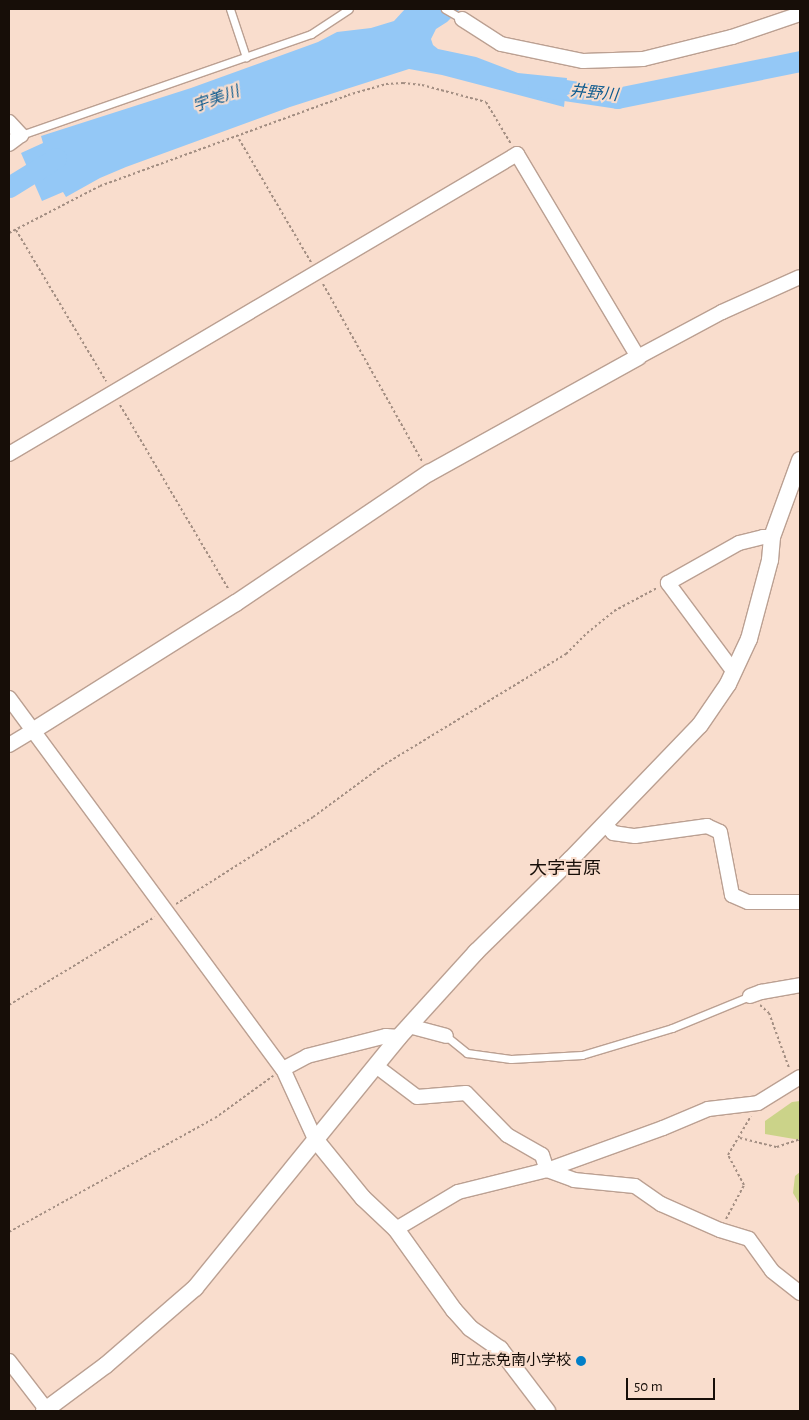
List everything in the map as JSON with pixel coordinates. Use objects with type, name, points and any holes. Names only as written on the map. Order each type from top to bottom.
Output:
[{"type":"street","points":[[462,19],[501,44],[582,61],[643,59],[732,37],[800,14]]},
{"type":"street","points":[[9,122],[21,135],[9,144]]},
{"type":"street","points":[[9,454],[517,154],[638,357]]},
{"type":"street","points":[[9,745],[236,603],[429,473],[722,312],[800,277]]},
{"type":"street","points":[[9,1362],[46,1411],[106,1364],[195,1288],[404,1031],[476,952],[605,824],[700,725],[734,672],[749,639],[770,560],[772,537],[800,460]]},
{"type":"street","points":[[734,672],[668,584],[740,543],[763,536],[772,537]]},
{"type":"street","points":[[9,698],[283,1069],[315,1139],[364,1198],[396,1229],[454,1310],[470,1328],[500,1350],[547,1411]]},
{"type":"street","points":[[605,824],[613,833],[634,836],[707,826],[720,832],[732,895],[748,902],[800,902]]},
{"type":"street","points":[[750,996],[761,992],[800,985]]},
{"type":"street","points":[[283,1069],[307,1056],[404,1031],[446,1036]]},
{"type":"street","points":[[376,1066],[417,1097],[466,1093],[507,1136],[542,1155],[547,1170]]},
{"type":"street","points":[[396,1229],[458,1192],[547,1170],[663,1128],[708,1109],[758,1103],[798,1074]]},
{"type":"street","points":[[547,1170],[574,1180],[635,1186],[662,1204],[720,1230],[749,1239],[772,1271],[800,1293]]},
{"type":"lane","points":[[230,9],[246,58]]},
{"type":"lane","points":[[21,135],[311,34],[349,9]]},
{"type":"lane","points":[[445,9],[462,19]]},
{"type":"lane","points":[[446,1036],[466,1053],[511,1059],[582,1055],[672,1028],[750,996]]},
{"type":"path","points":[[9,233],[100,186],[348,95],[386,84],[422,85],[486,102],[517,154]]},
{"type":"path","points":[[239,139],[429,473]]},
{"type":"path","points":[[16,230],[236,603]]},
{"type":"path","points":[[9,1005],[167,910],[313,817],[385,764],[566,654],[587,633],[614,611],[645,593],[668,584]]},
{"type":"path","points":[[750,996],[769,1013],[789,1069],[798,1074]]},
{"type":"path","points":[[9,1232],[215,1118],[283,1069]]},
{"type":"path","points":[[720,1230],[744,1185],[728,1155],[740,1138],[758,1103]]},
{"type":"path","points":[[740,1138],[777,1146],[800,1139]]},
{"type":"green space","points":[[800,1101],[800,1140],[765,1134],[765,1121],[792,1102]]},
{"type":"green space","points":[[800,1172],[800,1205],[793,1193],[795,1176]]},
{"type":"water","points":[[405,9],[460,9],[447,22],[436,29],[431,39],[433,45],[438,49],[476,57],[518,73],[567,78],[564,107],[442,75],[409,69],[290,107],[126,167],[100,178],[66,197],[63,192],[42,201],[21,153],[43,143],[41,136],[191,88],[318,42],[337,32],[371,28],[394,21]]},
{"type":"waterway","name":"井野川","points":[[538,86],[617,98],[800,61]]},
{"type":"waterway","name":"宇美川","points":[[9,187],[56,158]]},
{"type":"place","name":"町立志免南小学校","points":[[581,1361]]},
{"type":"district","name":"大字吉原","points":[[565,869]]}]
